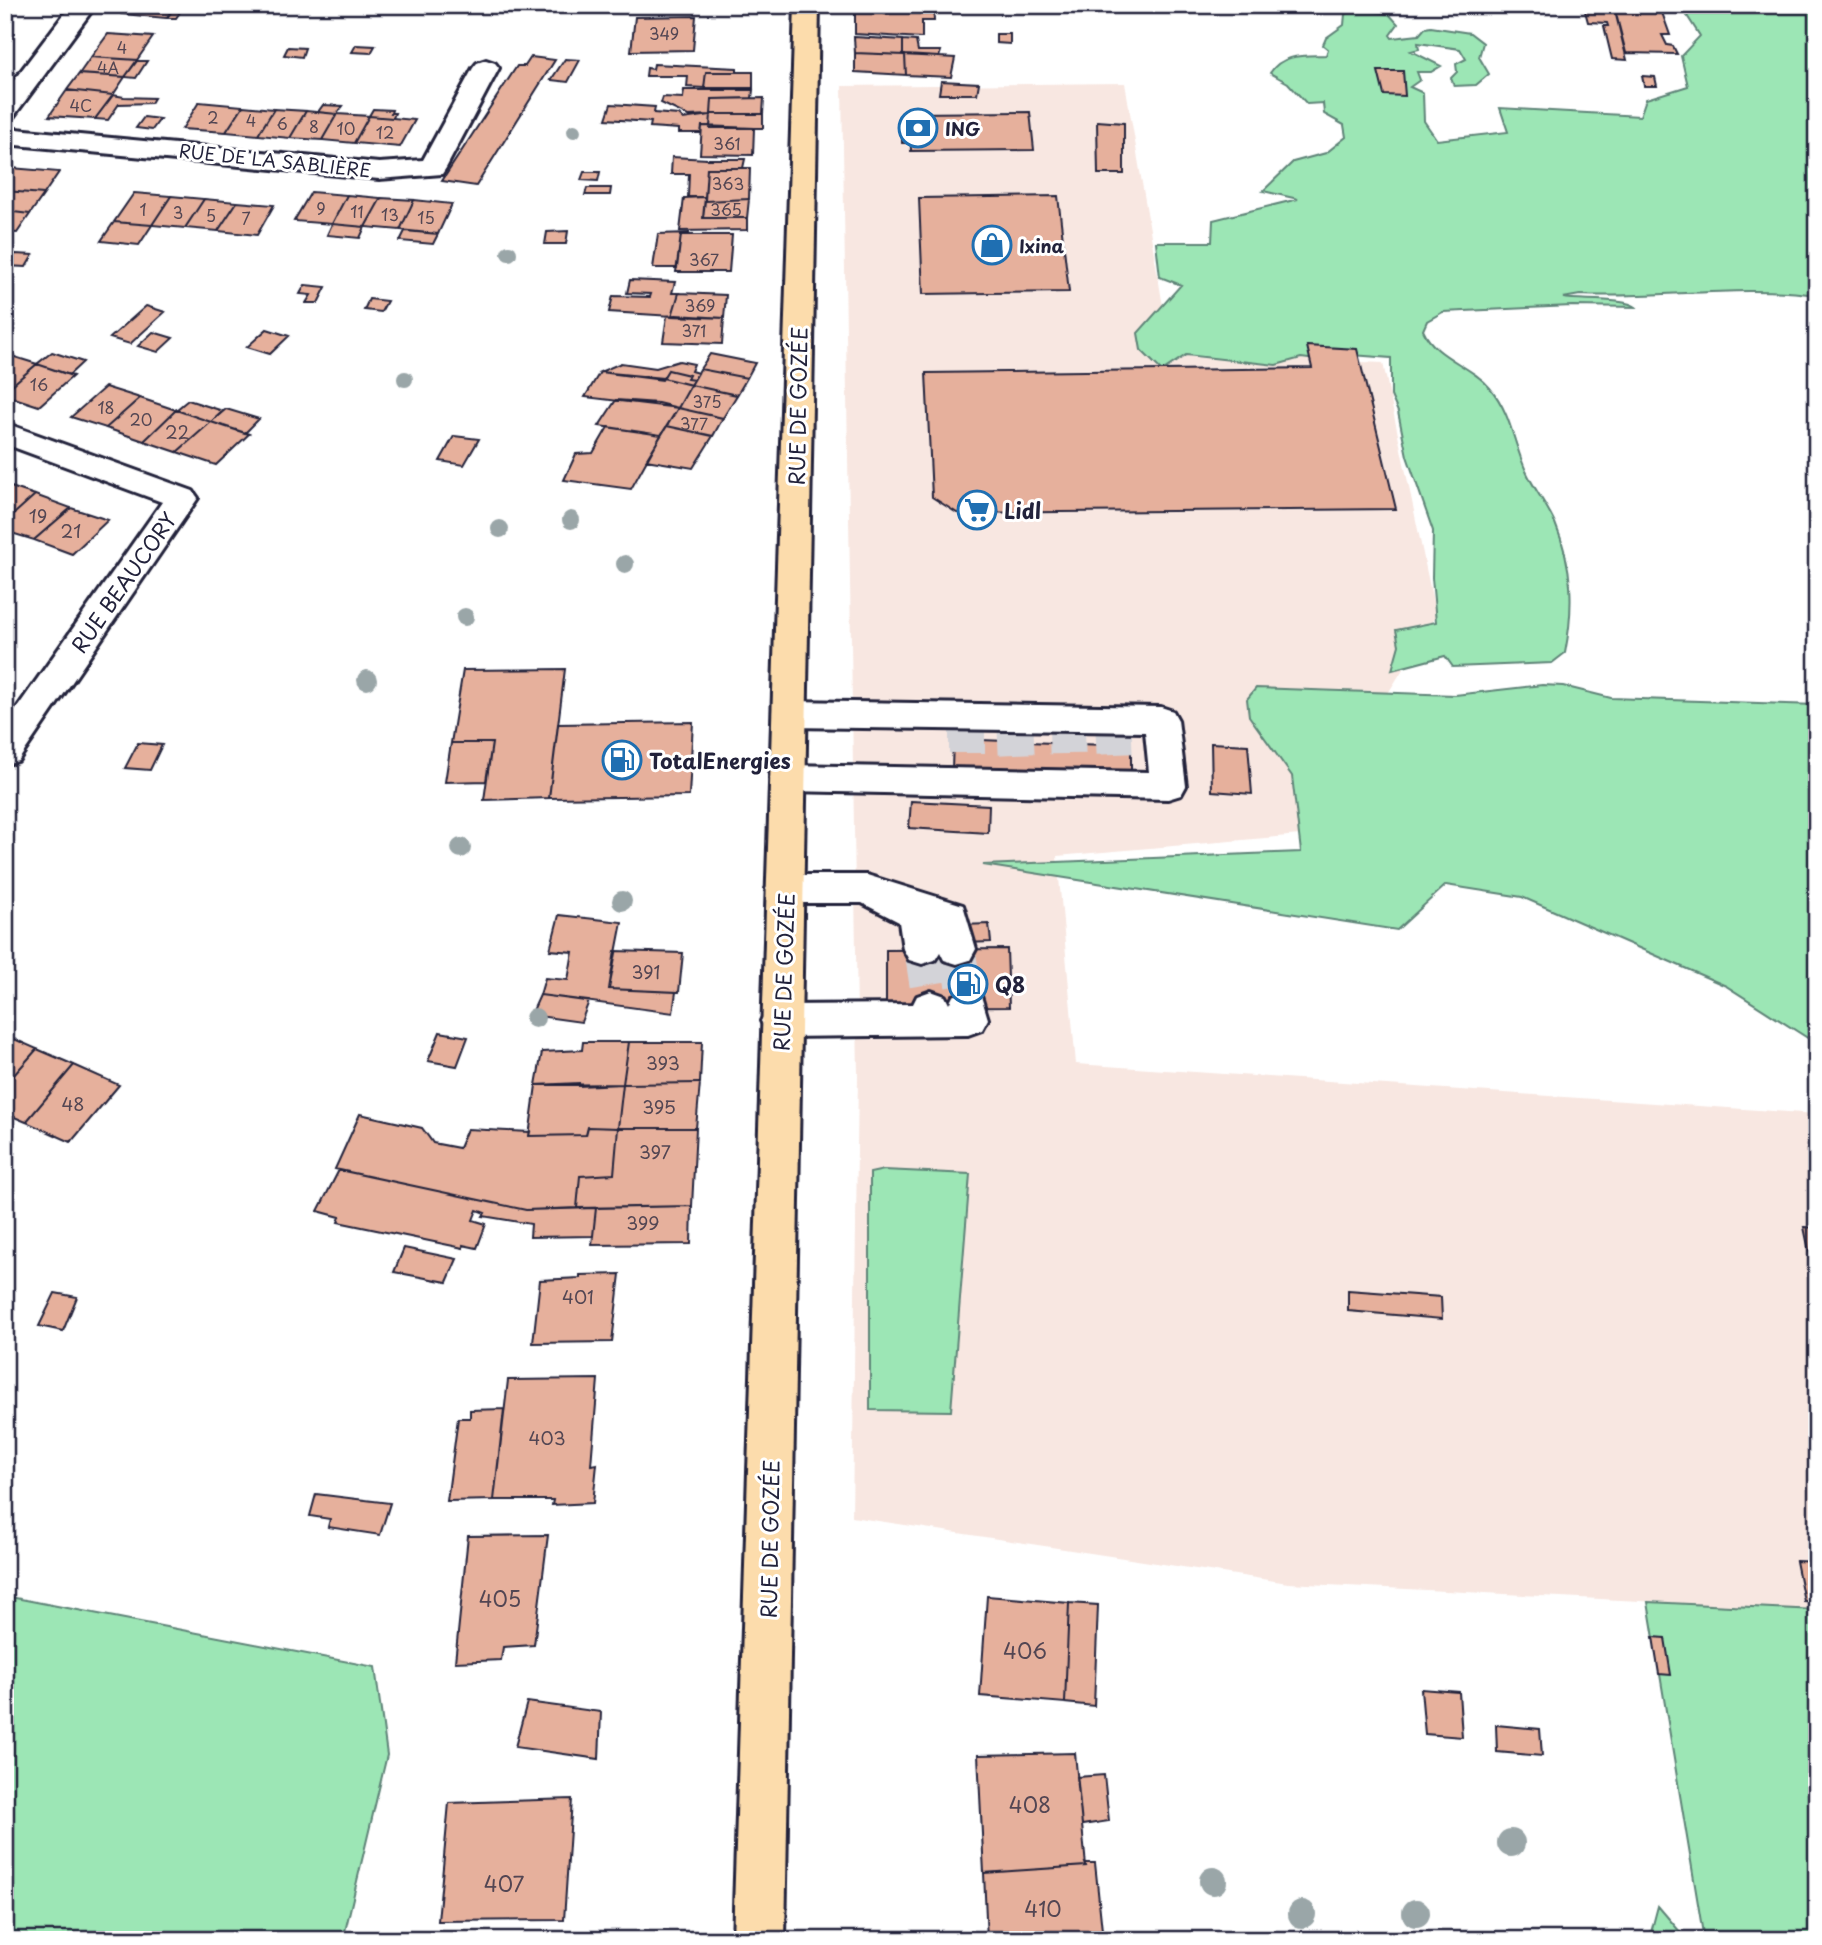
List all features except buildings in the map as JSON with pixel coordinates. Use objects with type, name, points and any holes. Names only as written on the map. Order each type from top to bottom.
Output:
[{"type":"main road","name":"RUE DE GOZÉE","points":[[759,1940],[807,5]]},
{"type":"street","points":[[5,110],[84,5]]},
{"type":"street","name":"RUE DE LA SABLIÈRE","points":[[5,136],[379,171],[432,168],[486,68]]},
{"type":"street","name":"RUE BEAUCORY","points":[[5,433],[182,498],[5,752]]},
{"type":"street","points":[[788,778],[1168,786],[1161,720],[790,714]]},
{"type":"street","points":[[785,889],[867,889],[950,915],[940,949]]},
{"type":"street","points":[[781,1021],[943,1012]]},
{"type":"shaded area","points":[[1125,83],[1171,353],[1383,363],[1436,616],[1300,835],[1057,856],[1076,1064],[1817,1114],[1817,1610],[1288,1583],[852,1517],[858,1076],[842,86]]},
{"type":"green space","points":[[1361,9],[1389,14],[1398,24],[1390,35],[1392,38],[1419,35],[1425,28],[1431,27],[1470,33],[1483,43],[1479,57],[1489,74],[1476,85],[1454,86],[1451,78],[1457,72],[1456,64],[1466,59],[1460,49],[1418,43],[1419,49],[1411,51],[1441,66],[1431,72],[1417,72],[1420,80],[1410,87],[1423,93],[1424,121],[1437,140],[1508,132],[1500,108],[1640,116],[1646,99],[1688,86],[1681,56],[1700,36],[1684,11],[1817,9],[1817,295],[1728,291],[1580,295],[1563,298],[1613,301],[1636,307],[1572,306],[1443,312],[1427,321],[1423,330],[1436,348],[1482,380],[1497,398],[1503,407],[1526,471],[1555,523],[1565,555],[1571,603],[1565,653],[1552,663],[1453,667],[1445,656],[1392,670],[1399,645],[1396,630],[1436,622],[1432,578],[1433,531],[1407,456],[1398,412],[1391,396],[1391,358],[1326,353],[1324,361],[1301,358],[1276,365],[1186,355],[1162,371],[1141,350],[1138,333],[1181,285],[1160,277],[1156,242],[1212,242],[1213,220],[1298,199],[1263,191],[1293,162],[1326,153],[1346,137],[1344,125],[1324,114],[1323,103],[1307,104],[1288,83],[1270,73],[1288,59],[1326,55],[1328,49],[1323,45],[1326,38],[1344,25],[1345,14]]},
{"type":"green space","points":[[1542,685],[1563,686],[1611,698],[1817,705],[1817,1044],[1726,986],[1522,897],[1446,885],[1397,930],[983,865],[1301,852],[1292,776],[1249,716],[1247,699],[1256,688],[1455,695]]},
{"type":"green space","points":[[884,1170],[970,1174],[951,1411],[870,1410],[870,1173]]},
{"type":"green space","points":[[5,1596],[375,1667],[387,1755],[343,1940],[5,1940]]},
{"type":"green space","points":[[1648,1602],[1817,1610],[1817,1940],[1704,1940]]},
{"type":"green space","points":[[1658,1906],[1687,1940],[1649,1940]]},
{"type":"tunnel","points":[[967,717],[967,782]]},
{"type":"tunnel","points":[[1015,718],[1018,785]]},
{"type":"tunnel","points":[[1067,718],[1068,786]]},
{"type":"tunnel","points":[[1113,718],[1116,786]]},
{"type":"tunnel","points":[[922,949],[931,1007]]},
{"type":"tunnel","points":[[957,949],[967,1007]]},
{"type":"place","name":"ING","points":[[918,128]]},
{"type":"place","name":"Ixina","points":[[992,245]]},
{"type":"place","name":"Lidl","points":[[977,510]]},
{"type":"place","name":"TotalEnergies","points":[[622,760]]},
{"type":"place","name":"Q8","points":[[968,984]]}]
